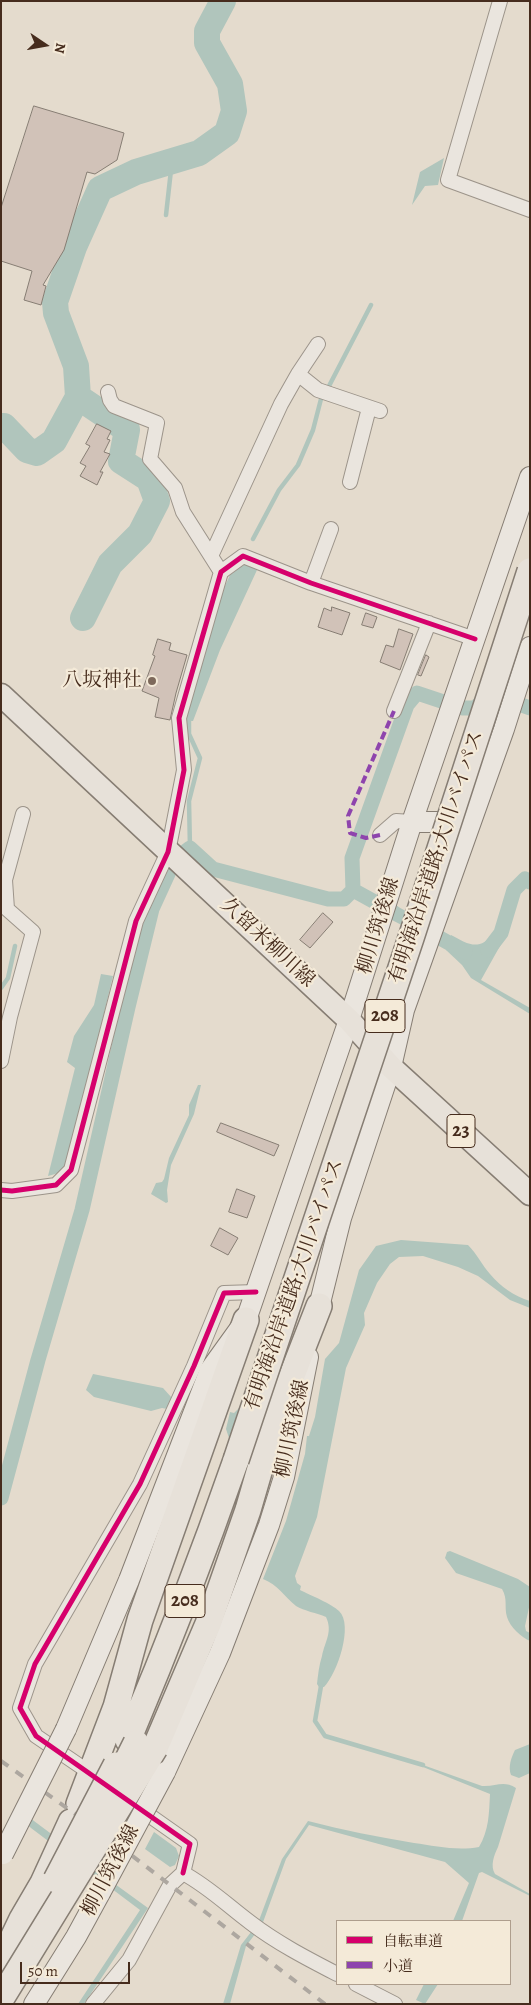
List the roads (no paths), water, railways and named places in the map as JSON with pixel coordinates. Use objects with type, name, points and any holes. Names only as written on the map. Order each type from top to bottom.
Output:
[{"type":"highway","name":"有明海沿岸道路;大川バイパス","points":[[240,1462],[530,571]]},
{"type":"highway","name":"有明海沿岸道路;大川バイパス","points":[[1,1990],[43,1921],[140,1744],[173,1657],[418,941],[530,599]]},
{"type":"highway","points":[[1,2000],[140,1744],[208,1624],[248,1510],[273,1424],[319,1306]]},
{"type":"highway","points":[[1,1963],[42,1883],[79,1804],[116,1707],[140,1620],[246,1320]]},
{"type":"highway","name":"有明海沿岸道路;大川バイパス","points":[[1,1973],[36,1916],[80,1836],[140,1744]]},
{"type":"main road","name":"柳川筑後線","points":[[2,1856],[66,1729],[130,1580],[210,1370],[246,1320],[349,1020],[445,723],[530,477]]},
{"type":"main road","name":"柳川筑後線","points":[[34,2004],[76,1937],[165,1772],[220,1653],[269,1525],[284,1477],[319,1306],[341,1218],[391,1067],[404,1010],[504,729],[529,651],[475,639]]},
{"type":"main road","name":"久留米柳川線","points":[[1,694],[349,1020],[391,1067],[530,1194]]},
{"type":"main road","points":[[412,822],[470,822]]},
{"type":"street","points":[[500,1],[448,180],[530,210]]},
{"type":"street","points":[[211,556],[281,404],[318,344]]},
{"type":"street","points":[[298,374],[318,390],[374,409],[350,482]]},
{"type":"street","points":[[108,392],[114,406],[157,423],[150,458],[175,488],[184,512],[221,572]]},
{"type":"street","points":[[311,583],[331,529]]},
{"type":"street","points":[[1,1190],[12,1191],[56,1185],[71,1170],[136,921],[168,852],[184,770],[179,718],[221,572],[243,556],[311,583],[475,639]]},
{"type":"street","points":[[394,711],[429,623]]},
{"type":"street","points":[[1,1061],[10,1017],[33,932],[7,909],[5,880],[23,814]]},
{"type":"street","points":[[380,835],[396,821],[412,822]]},
{"type":"street","points":[[83,1768],[36,1736],[20,1708],[35,1664],[140,1484],[194,1366],[224,1293],[256,1292]]},
{"type":"street","points":[[93,2004],[128,1960],[170,1885],[183,1873],[190,1844],[100,1780]]},
{"type":"street","points":[[183,1873],[203,1883],[252,1924],[336,1973]]},
{"type":"street","points":[[358,1985],[392,2003]]},
{"type":"waterway","points":[[1,426],[4,426],[27,450],[37,453],[54,441],[78,397],[76,366],[56,313],[55,302],[74,247],[100,189],[136,172],[199,153],[227,133],[234,111],[230,84],[207,43],[207,31],[223,1]]},
{"type":"waterway","points":[[166,215],[172,161]]},
{"type":"waterway","points":[[329,386],[371,305]]},
{"type":"waterway","points":[[78,397],[127,430],[121,461],[149,479],[157,501],[140,534],[110,564],[83,618]]},
{"type":"waterway","points":[[253,539],[279,490],[298,465],[313,430],[321,399]]},
{"type":"waterway","points":[[182,854],[190,848],[213,869],[328,899],[344,899],[353,890],[352,858],[407,705],[417,693],[462,708],[475,708],[490,694],[530,708]]},
{"type":"waterway","points":[[189,716],[189,734],[200,758],[189,801],[190,848]]},
{"type":"waterway","points":[[1,1498],[38,1360],[82,1210],[152,909],[168,874]]},
{"type":"waterway","points":[[488,950],[501,933],[514,890],[525,879],[530,882]]},
{"type":"waterway","points":[[353,890],[393,912]]},
{"type":"waterway","points":[[422,928],[465,952]]},
{"type":"waterway","points":[[1,988],[8,978],[15,946]]},
{"type":"waterway","points":[[321,1686],[315,1721],[325,1736],[423,1765]]},
{"type":"railway","points":[[1,1761],[109,1838],[325,2004]]},
{"type":"place","name":"八坂神社","points":[[152,681]]}]
